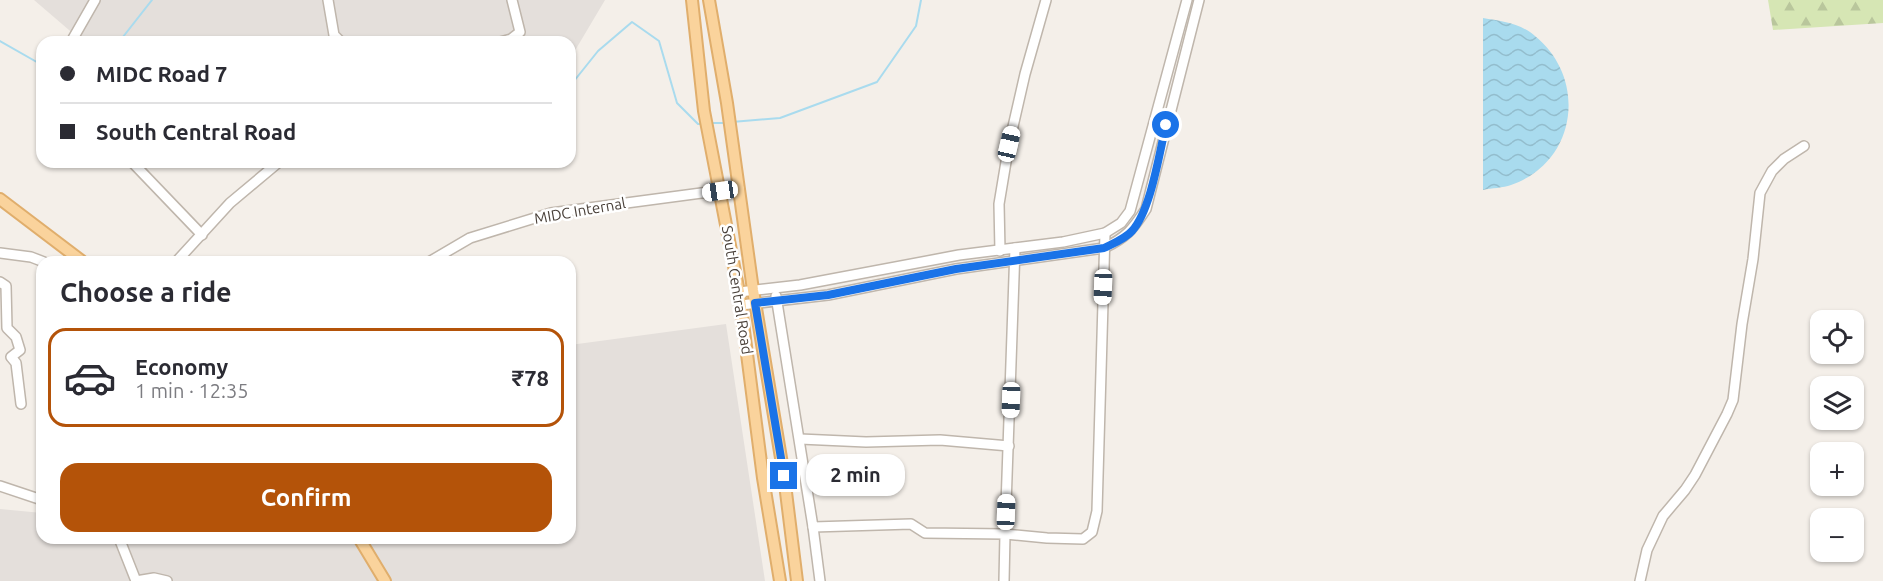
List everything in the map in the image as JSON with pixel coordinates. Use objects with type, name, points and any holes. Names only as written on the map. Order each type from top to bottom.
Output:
[{"type":"main road","name":"South Central Road","points":[[692,0],[706,124],[739,292],[763,478],[780,581]]},
{"type":"main road","name":"South Central Road","points":[[709,0],[784,476],[797,581]]},
{"type":"main road","points":[[0,198],[73,256]]},
{"type":"main road","points":[[363,544],[385,581]]},
{"type":"street","points":[[74,36],[95,0]]},
{"type":"street","points":[[328,0],[335,36]]},
{"type":"street","points":[[512,0],[520,32],[515,36]]},
{"type":"street","points":[[1000,251],[999,204],[1009,144],[1025,74],[1046,0]]},
{"type":"street","points":[[739,292],[800,285],[959,255],[1063,242],[1105,233],[1121,223],[1130,211],[1187,0]]},
{"type":"street","points":[[741,305],[828,295],[956,269],[1104,248],[1118,241],[1132,231],[1146,208],[1199,0]]},
{"type":"street","points":[[1640,581],[1647,550],[1663,516],[1695,474],[1732,400],[1742,324],[1754,259],[1760,193],[1772,171],[1784,159],[1804,146]]},
{"type":"street","points":[[1146,156],[1157,160]]},
{"type":"street","points":[[138,168],[202,235]]},
{"type":"street","points":[[182,256],[230,203],[272,168]]},
{"type":"street","name":"MIDC Internal","points":[[439,256],[470,238],[551,213],[740,188]]},
{"type":"street","points":[[813,527],[911,524],[925,533],[1005,534],[1083,540],[1092,532],[1097,511],[1105,233]]},
{"type":"street","points":[[1004,581],[1015,248]]},
{"type":"street","points":[[0,253],[36,259]]},
{"type":"street","points":[[0,282],[6,286],[6,328],[16,338],[20,350],[11,357],[16,363],[21,404]]},
{"type":"street","points":[[775,288],[820,581]]},
{"type":"street","points":[[800,439],[866,442],[940,440],[1009,446]]},
{"type":"street","points":[[0,486],[36,498]]},
{"type":"street","points":[[121,544],[136,581],[154,578],[167,581]]},
{"type":"shaded area","points":[[34,0],[605,0],[576,49],[576,36],[76,36]]},
{"type":"shaded area","points":[[726,324],[765,581],[0,581],[0,509],[36,512],[36,544],[576,544],[576,344]]},
{"type":"green space","points":[[1768,0],[1883,0],[1883,23],[1773,30]]},
{"type":"water","points":[[1483,18],[1517,25],[1535,36],[1552,54],[1563,74],[1568,96],[1568,118],[1562,139],[1550,158],[1533,174],[1505,187],[1483,190]]},
{"type":"waterway","points":[[124,36],[152,0]]},
{"type":"waterway","points":[[732,122],[780,118],[877,82],[916,26],[921,0]]},
{"type":"waterway","points":[[576,78],[598,51],[632,22],[659,41],[677,103],[698,124],[703,124]]},
{"type":"waterway","points":[[0,41],[36,62]]},
{"type":"waterway","points":[[711,123],[727,123]]},
{"type":"route","points":[[784,476],[755,303],[828,295],[956,269],[1104,248],[1132,231],[1146,208],[1166,125]]}]
